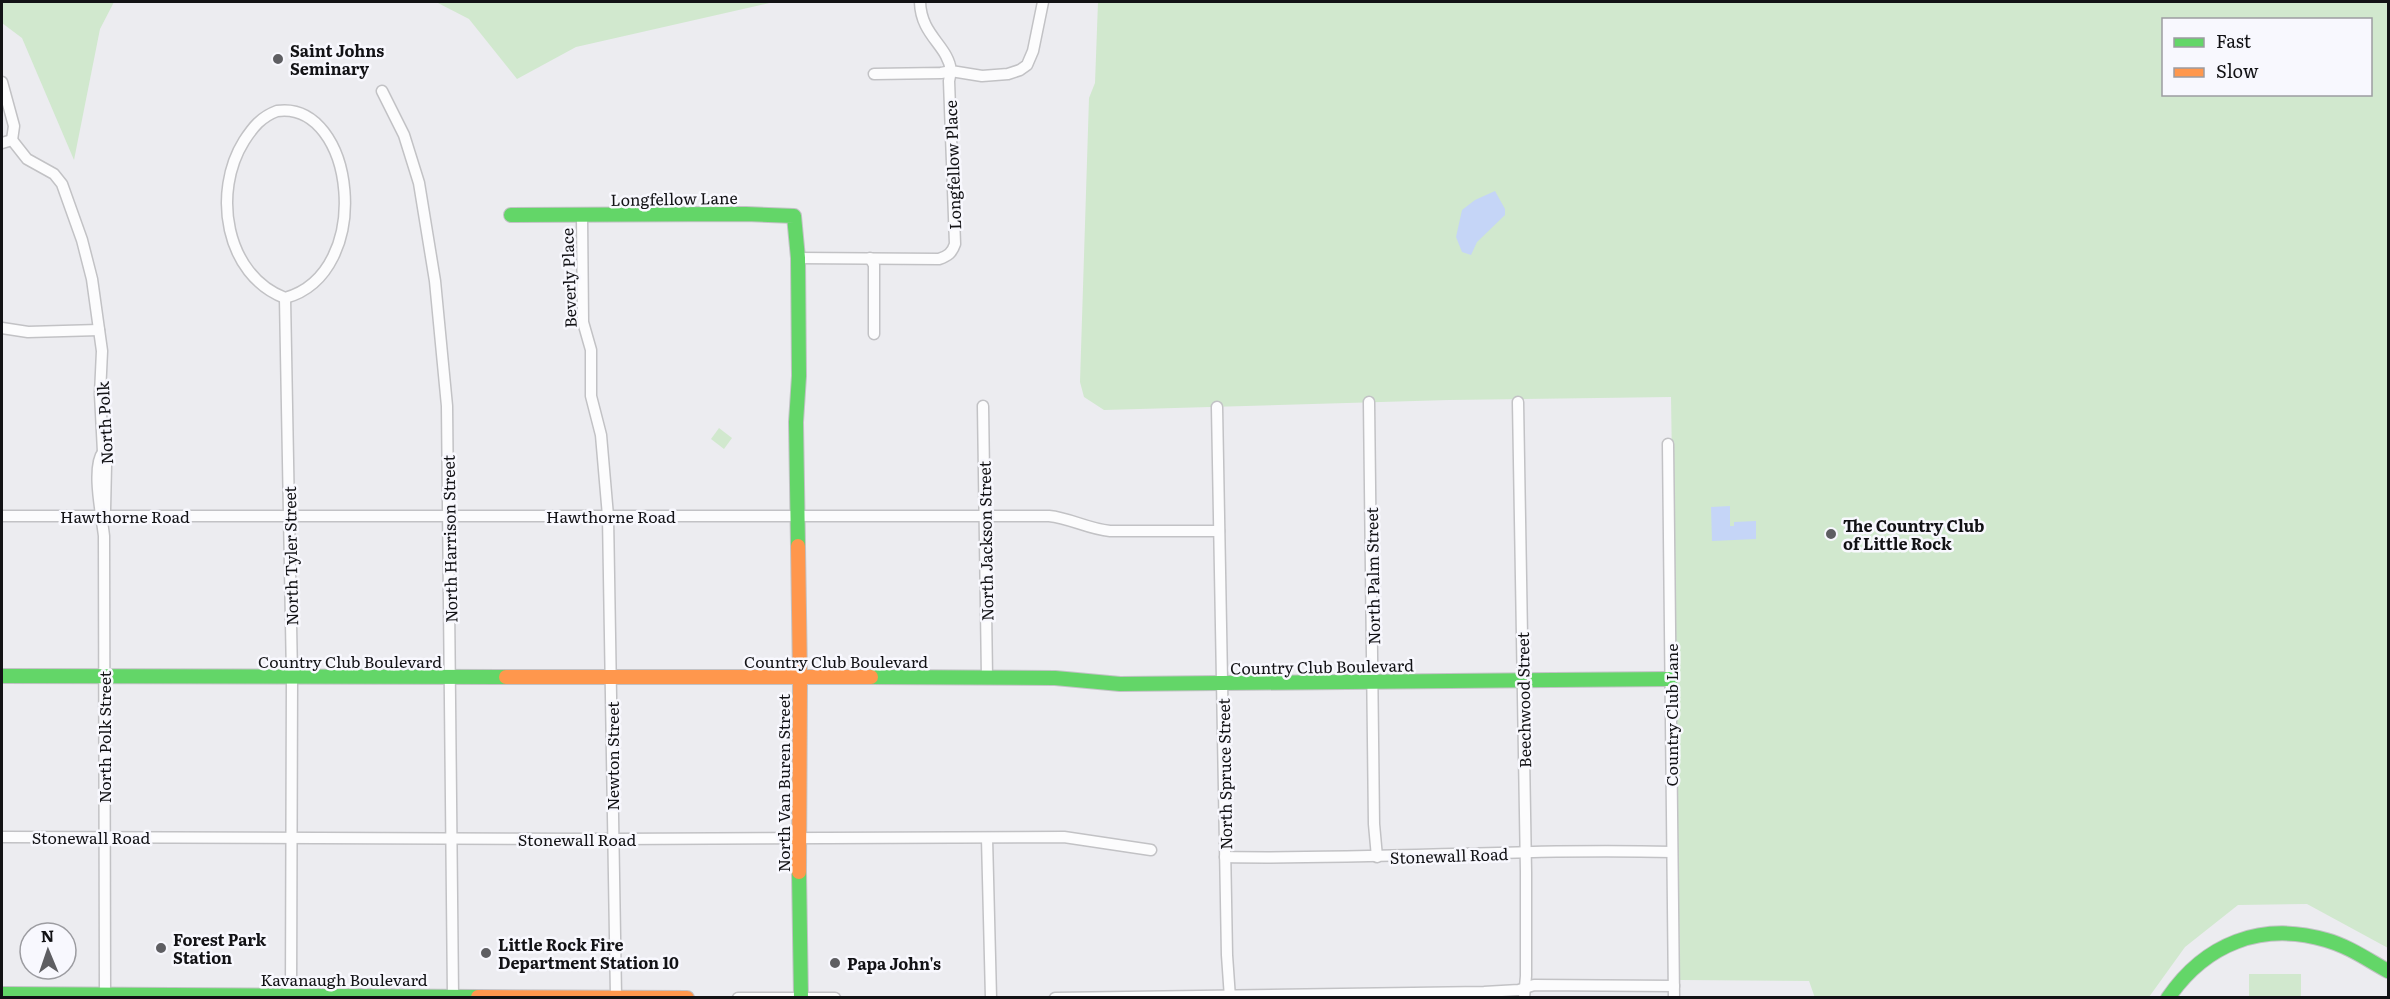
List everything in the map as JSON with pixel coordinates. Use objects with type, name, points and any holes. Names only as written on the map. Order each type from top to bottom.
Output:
[{"type":"street","points":[[920,2],[923,22],[948,60],[951,71]]},
{"type":"street","points":[[874,74],[951,71],[982,75],[1008,74],[1020,70],[1027,65],[1033,51],[1043,2]]},
{"type":"street","name":"Longfellow Place","points":[[798,258],[939,259],[947,256],[953,250],[955,244],[949,81],[951,71]]},
{"type":"street","points":[[2,82],[14,126],[7,142]]},
{"type":"street","name":"North Harrison Street","points":[[382,91],[404,135],[418,183],[431,252],[447,406],[453,839],[444,996]]},
{"type":"street","points":[[282,110],[303,113],[321,130],[339,161],[346,199],[343,229],[329,264],[311,287],[285,298],[264,288],[245,266],[232,236],[226,205],[231,170],[239,148],[257,123],[269,114],[282,110]]},
{"type":"street","name":"North Polk","points":[[7,142],[27,159],[54,174],[62,184],[82,240],[95,290],[102,351],[100,394],[107,496],[102,516]]},
{"type":"street","name":"Longfellow Lane","points":[[511,215],[746,214],[794,216],[798,258]]},
{"type":"street","name":"Beverly Place","points":[[582,216],[583,322],[592,359],[591,396],[601,435],[608,516]]},
{"type":"street","points":[[797,516],[798,258]]},
{"type":"street","points":[[870,258],[874,265],[874,334]]},
{"type":"street","name":"North Tyler Street","points":[[285,298],[292,677],[291,838],[286,996]]},
{"type":"street","points":[[2,328],[28,332],[99,330]]},
{"type":"street","name":"North Palm Street","points":[[1369,402],[1374,824],[1377,857]]},
{"type":"street","name":"Beechwood Street","points":[[1518,402],[1526,852],[1524,993]]},
{"type":"street","name":"North Jackson Street","points":[[983,406],[987,677]]},
{"type":"street","name":"North Spruce Street","points":[[1217,407],[1229,996]]},
{"type":"street","name":"Country Club Lane","points":[[1055,998],[1387,995],[1506,991],[1524,993],[1534,985],[1674,992],[1668,444]]},
{"type":"street","name":"Hawthorne Road","points":[[2,516],[985,516],[1056,517],[1110,531],[1219,531]]},
{"type":"street","name":"North Polk Street","points":[[102,516],[105,993]]},
{"type":"street","name":"Newton Street","points":[[608,516],[615,996]]},
{"type":"street","name":"North Van Buren Street","points":[[797,516],[801,997]]},
{"type":"street","name":"Country Club Boulevard","points":[[2,676],[987,677],[1055,678],[1120,684],[1671,679]]},
{"type":"street","name":"Stonewall Road","points":[[2,837],[453,839],[1064,837],[1151,850]]},
{"type":"street","points":[[987,838],[991,998]]},
{"type":"street","name":"Stonewall Road","points":[[1226,857],[1302,859],[1526,852],[1672,852]]},
{"type":"street","points":[[2168,998],[2190,970],[2216,950],[2251,936],[2271,933],[2299,934],[2327,941],[2388,971]]},
{"type":"street","name":"Kavanaugh Boulevard","points":[[2,994],[687,998]]},
{"type":"street","points":[[738,998],[835,998]]},
{"type":"green space","points":[[2,2],[114,2],[100,29],[74,160],[22,38],[2,23]]},
{"type":"green space","points":[[436,2],[774,2],[576,47],[517,79],[469,19]]},
{"type":"green space","name":"The Country Club of Little Rock","points":[[1098,2],[2388,2],[2388,948],[2307,904],[2238,905],[2185,947],[2149,997],[1815,998],[1809,981],[1680,980],[1671,397],[1449,400],[1104,410],[1084,397],[1080,382],[1089,98],[1095,83]]},
{"type":"green space","points":[[719,428],[732,438],[724,449],[711,439]]},
{"type":"green space","points":[[2249,974],[2301,974],[2301,997],[2249,997]]},
{"type":"water","points":[[1495,191],[1505,209],[1505,215],[1477,242],[1471,255],[1462,252],[1456,237],[1462,210],[1475,200]]},
{"type":"water","points":[[1730,506],[1730,526],[1734,526],[1734,522],[1756,521],[1756,539],[1712,541],[1711,507]]},
{"type":"traffic: fast","points":[[511,215],[746,214],[794,216],[798,258],[799,376],[796,422],[798,546]]},
{"type":"traffic: fast","points":[[2,676],[506,677]]},
{"type":"traffic: fast","points":[[871,677],[1055,678],[1120,684],[1671,679]]},
{"type":"traffic: fast","points":[[799,872],[801,998]]},
{"type":"traffic: fast","points":[[2168,998],[2199,963],[2217,951],[2236,942],[2279,933],[2326,940],[2388,971]]},
{"type":"traffic: fast","points":[[2,994],[478,997]]},
{"type":"traffic: slow","points":[[798,546],[799,872]]},
{"type":"traffic: slow","points":[[506,677],[871,677]]},
{"type":"traffic: slow","points":[[478,997],[687,998]]},
{"type":"place","name":"Saint Johns Seminary","points":[[278,59]]},
{"type":"place","name":"The Country Club of Little Rock","points":[[1831,534]]},
{"type":"place","name":"Forest Park Station","points":[[161,948]]},
{"type":"place","name":"Little Rock Fire Department Station 10","points":[[486,953]]},
{"type":"place","name":"Papa John's","points":[[835,963]]}]
